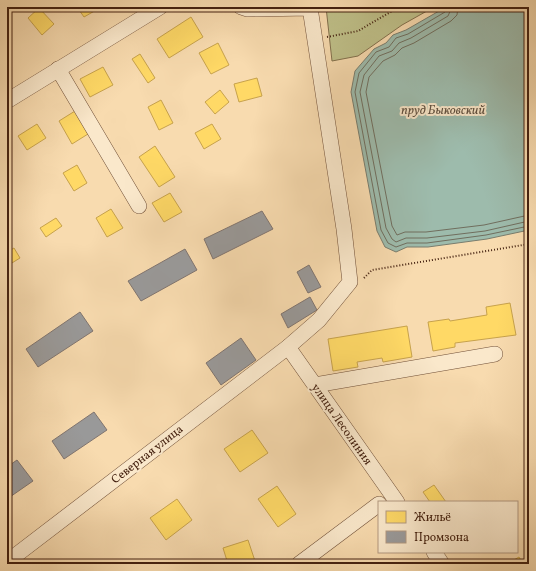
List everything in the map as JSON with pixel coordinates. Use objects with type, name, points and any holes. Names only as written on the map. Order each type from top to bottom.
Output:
[{"type":"street","points":[[7,100],[160,7]]},
{"type":"street","name":"Северная улица","points":[[7,562],[288,347],[319,320],[350,282],[344,229],[316,39],[310,8],[247,9],[241,7]]},
{"type":"street","points":[[58,69],[139,206]]},
{"type":"street","name":"улица Лесолиния","points":[[288,347],[315,385],[390,500]]},
{"type":"street","points":[[315,385],[495,354]]},
{"type":"street","points":[[299,564],[378,505]]},
{"type":"street","points":[[435,553],[442,564]]},
{"type":"path","points":[[316,39],[358,31],[399,7]]},
{"type":"path","points":[[362,279],[372,270],[529,244]]},
{"type":"green space","points":[[326,7],[434,7],[402,25],[358,56],[332,61]]},
{"type":"water","name":"пруд Быковский","points":[[446,7],[529,7],[529,230],[487,239],[428,247],[407,247],[396,252],[385,247],[377,231],[351,92],[355,71],[374,49],[386,43],[393,35],[406,30]]},
{"type":"building: Жильё","points":[[77,7],[96,7],[98,9],[84,17]]},
{"type":"building: Жильё","points":[[39,8],[54,24],[42,35],[28,18]]},
{"type":"building: Жильё","points":[[191,17],[203,37],[169,58],[157,39]]},
{"type":"building: Жильё","points":[[218,43],[229,65],[211,74],[199,53]]},
{"type":"building: Жильё","points":[[140,54],[155,78],[148,83],[132,59]]},
{"type":"building: Жильё","points":[[103,67],[113,85],[90,97],[80,79]]},
{"type":"building: Жильё","points":[[257,78],[262,96],[239,102],[234,84]]},
{"type":"building: Жильё","points":[[220,90],[229,102],[215,114],[205,102]]},
{"type":"building: Жильё","points":[[161,100],[173,123],[159,130],[148,107]]},
{"type":"building: Жильё","points":[[75,111],[88,134],[72,144],[59,121]]},
{"type":"building: Жильё","points":[[37,124],[46,138],[27,150],[18,136]]},
{"type":"building: Жильё","points":[[212,124],[221,139],[204,149],[195,133]]},
{"type":"building: Жильё","points":[[155,146],[175,177],[159,187],[139,157]]},
{"type":"building: Жильё","points":[[77,165],[87,183],[74,191],[63,173]]},
{"type":"building: Жильё","points":[[170,193],[182,212],[164,222],[152,203]]},
{"type":"building: Жильё","points":[[111,209],[123,228],[107,237],[96,218]]},
{"type":"building: Жильё","points":[[56,218],[62,226],[46,237],[40,228]]},
{"type":"building: Жильё","points":[[14,248],[20,258],[7,266],[7,252]]},
{"type":"building: Жильё","points":[[510,303],[516,335],[455,343],[455,347],[433,351],[428,322],[449,319],[450,321],[487,315],[486,307]]},
{"type":"building: Жильё","points":[[407,326],[412,357],[383,362],[382,358],[357,362],[358,367],[333,371],[328,339]]},
{"type":"building: Жильё","points":[[252,430],[268,453],[240,472],[224,449]]},
{"type":"building: Жильё","points":[[434,485],[445,501],[429,501],[423,492]]},
{"type":"building: Жильё","points":[[277,486],[296,514],[278,527],[258,499]]},
{"type":"building: Жильё","points":[[177,499],[192,520],[166,540],[150,518]]},
{"type":"building: Жильё","points":[[248,540],[256,564],[228,564],[223,548]]},
{"type":"building: Жильё","points":[[519,557],[523,564],[507,564]]},
{"type":"building: Промзона","points":[[262,211],[273,229],[213,259],[204,239]]},
{"type":"building: Промзона","points":[[185,249],[197,270],[141,301],[128,281]]},
{"type":"building: Промзона","points":[[309,265],[321,287],[308,293],[297,272]]},
{"type":"building: Промзона","points":[[310,297],[317,310],[288,328],[281,314]]},
{"type":"building: Промзона","points":[[80,312],[93,331],[38,367],[26,349]]},
{"type":"building: Промзона","points":[[241,338],[256,360],[221,385],[206,363]]},
{"type":"building: Промзона","points":[[94,412],[107,430],[64,459],[52,441]]},
{"type":"building: Промзона","points":[[17,460],[33,481],[7,499],[7,467]]}]
